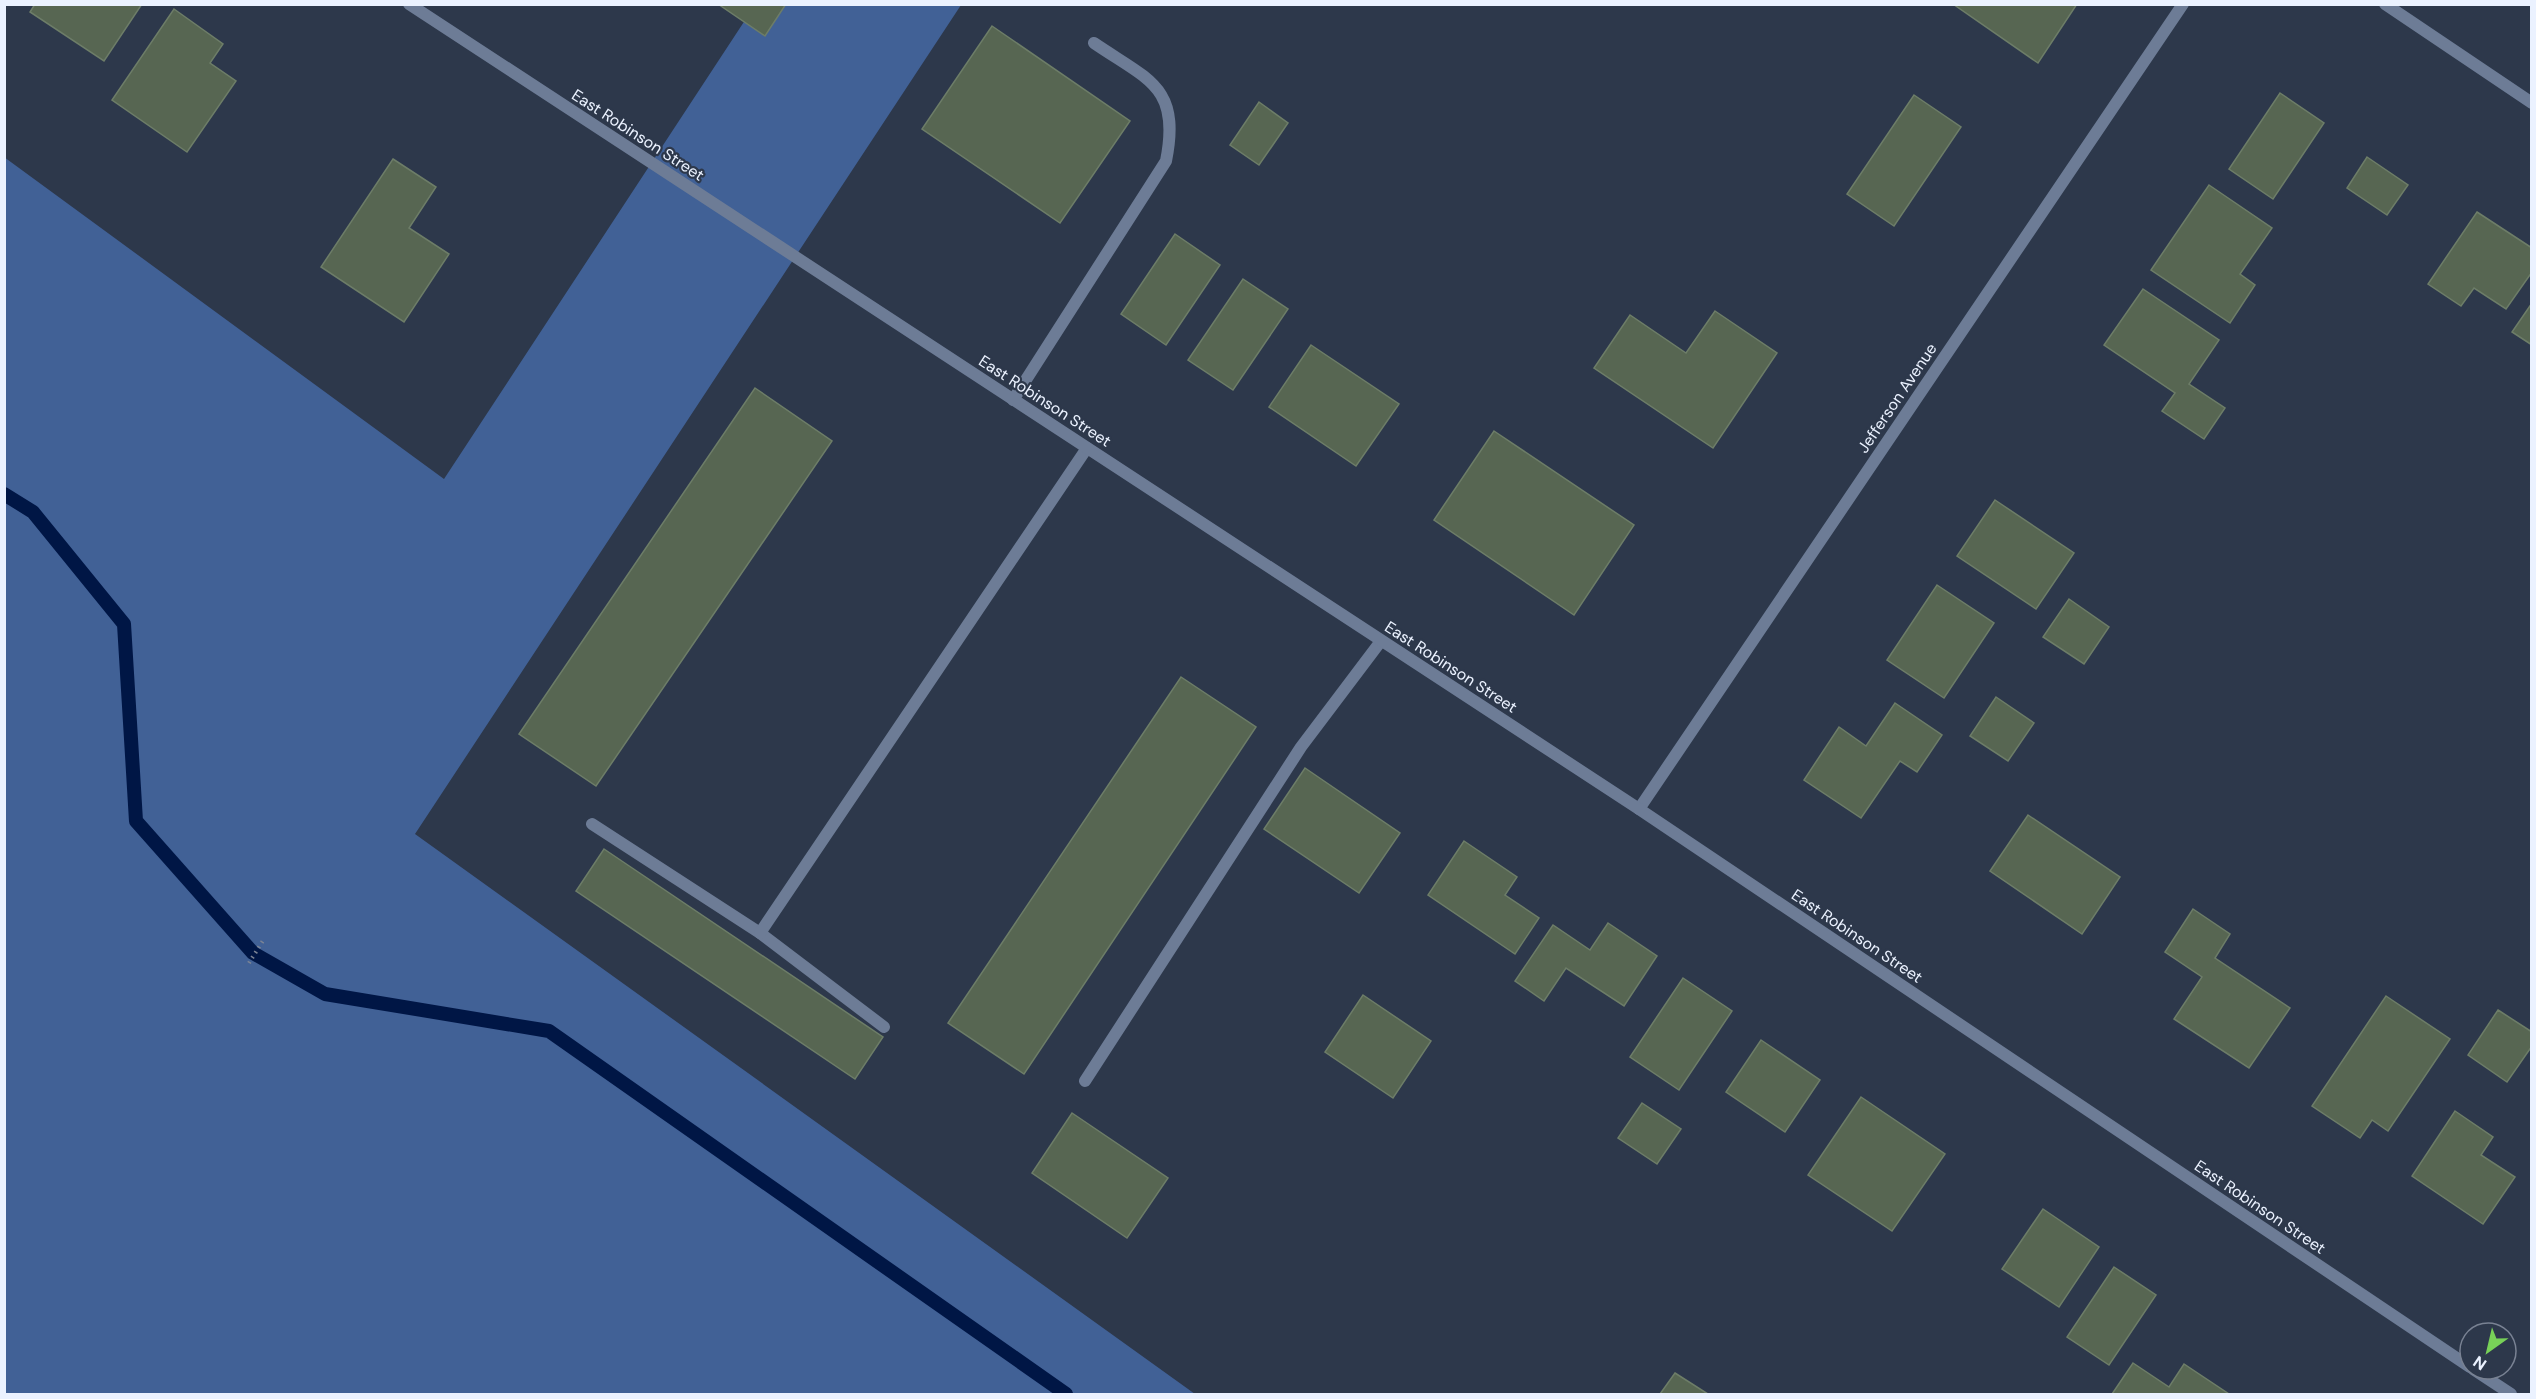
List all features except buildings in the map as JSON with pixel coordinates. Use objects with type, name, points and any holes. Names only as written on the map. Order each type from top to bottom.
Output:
[{"type":"street","name":"East Robinson Street","points":[[409,4],[1639,809],[2458,1359]]},
{"type":"street","name":"Jefferson Avenue","points":[[1639,809],[2183,4]]},
{"type":"street","points":[[2385,4],[2532,103]]},
{"type":"street","points":[[1014,400],[1166,161],[1172,132],[1167,103],[1154,84],[1094,43]]},
{"type":"street","points":[[760,933],[1087,448]]},
{"type":"street","points":[[1085,1081],[1301,747],[1381,641]]},
{"type":"street","points":[[592,824],[760,933],[884,1027]]},
{"type":"street","name":"East Robinson Street","points":[[2490,1381],[2511,1395]]},
{"type":"path","points":[[249,963],[264,939]]},
{"type":"shaded area","points":[[755,5],[961,5],[415,834],[1195,1394],[5,1394],[4,157],[444,479]]},
{"type":"waterway","points":[[4,494],[33,512],[124,624],[136,821],[253,953],[325,994],[549,1031],[1066,1394]]}]
